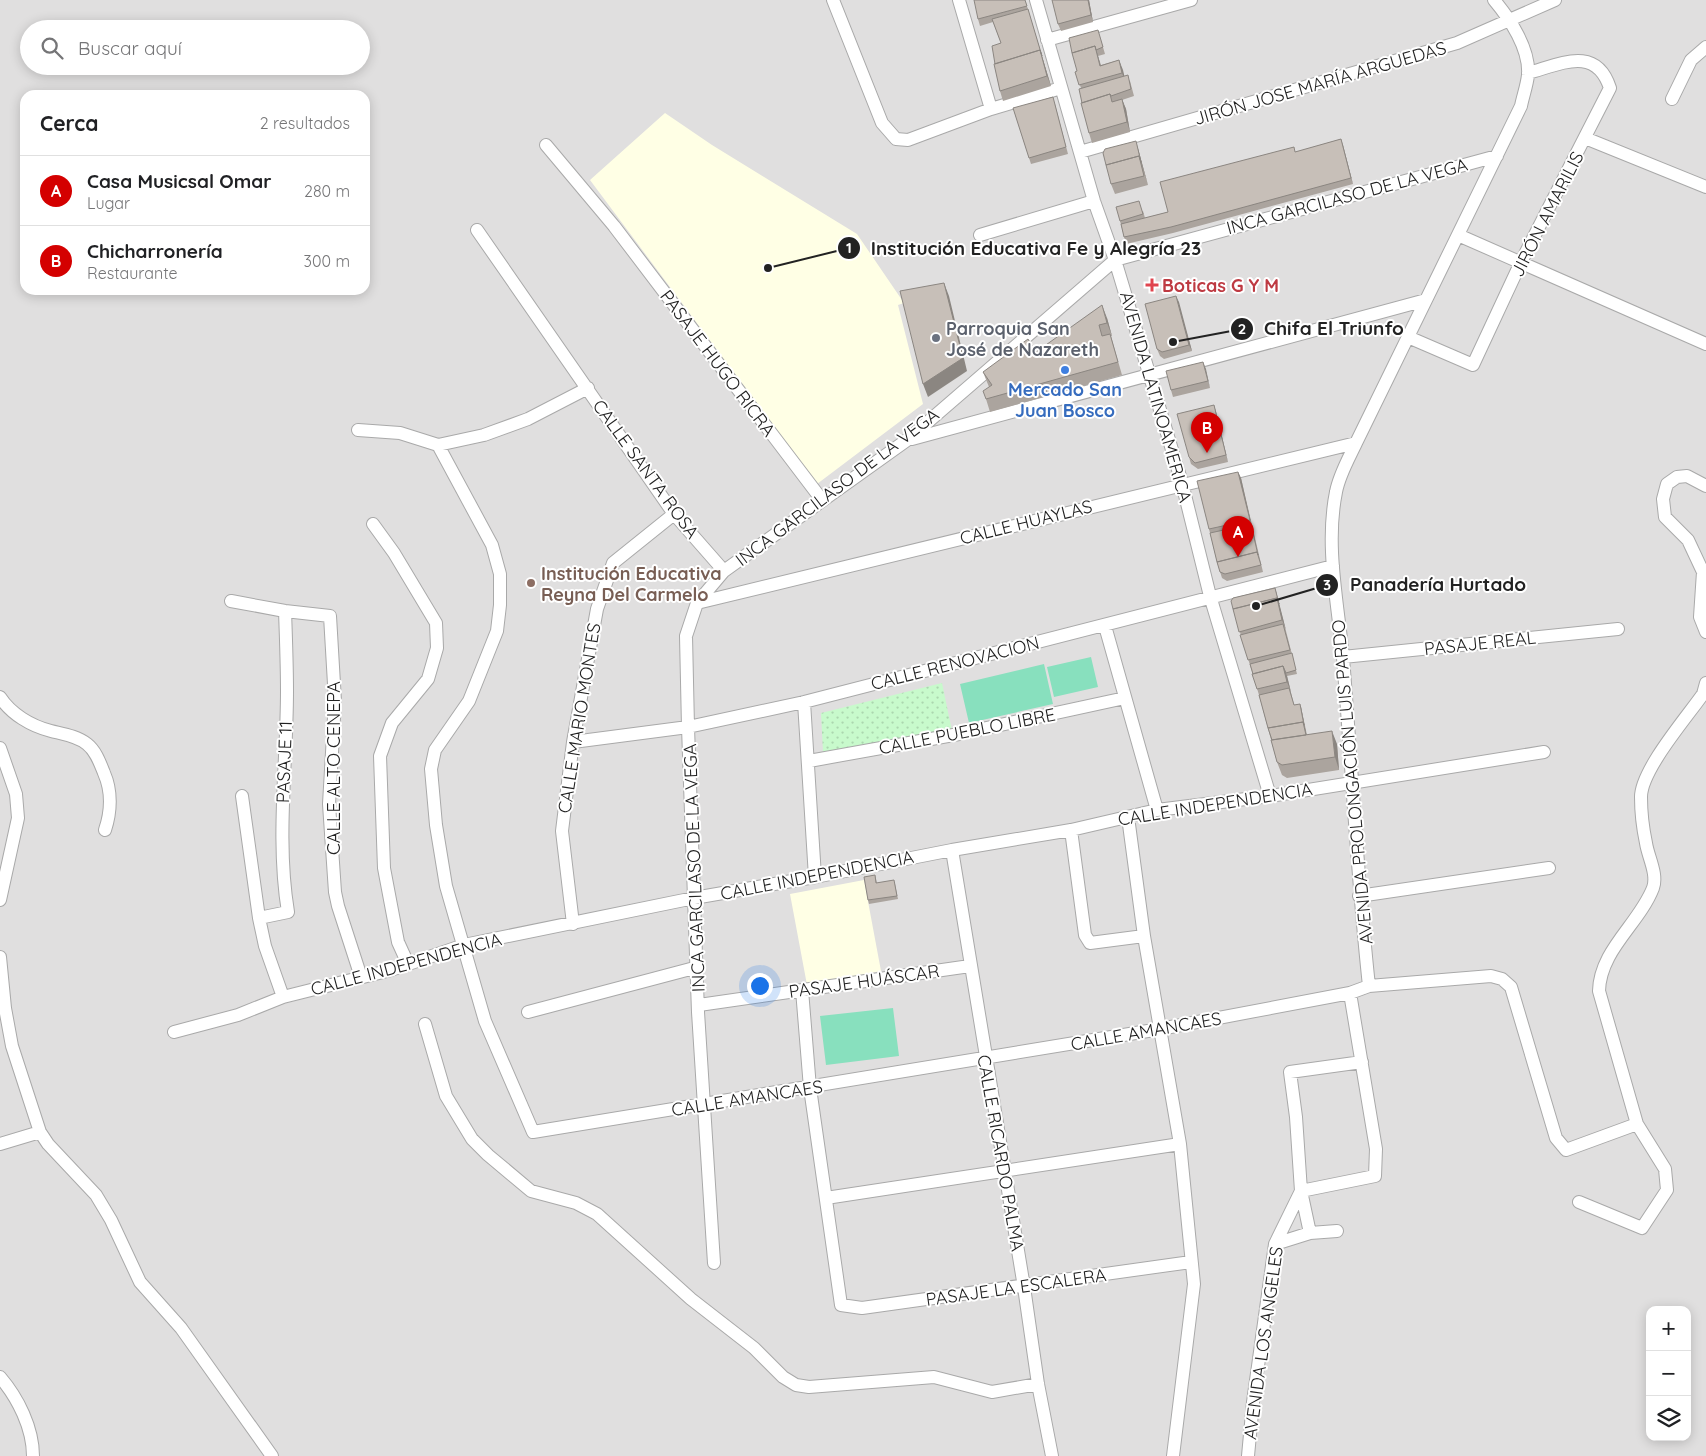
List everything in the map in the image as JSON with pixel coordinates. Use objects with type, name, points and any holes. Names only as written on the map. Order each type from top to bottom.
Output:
[{"type":"street","points":[[833,0],[882,123],[896,139],[908,140],[991,109],[1061,88]]},
{"type":"street","points":[[960,0],[991,109]]},
{"type":"street","name":"AVENIDA LATINOAMERICA","points":[[1036,0],[1094,201],[1115,260],[1150,373],[1182,483],[1210,596],[1270,796]]},
{"type":"street","points":[[1047,40],[1190,0]]},
{"type":"street","name":"AVENIDA PROLONGACIÓN LUIS PARDO","points":[[1369,986],[1359,896],[1343,657],[1333,566],[1332,517],[1336,490],[1356,443],[1521,106],[1528,73],[1522,46],[1511,20],[1494,0]]},
{"type":"street","name":"JIRÓN JOSE MARÍA ARGUEDAS","points":[[1080,152],[1457,43],[1555,0]]},
{"type":"street","points":[[1672,99],[1691,60],[1706,47]]},
{"type":"street","name":"JIRÓN AMARILIS","points":[[1408,337],[1473,365],[1521,262],[1610,88],[1605,74],[1595,64],[1578,60],[1528,73]]},
{"type":"street","points":[[1585,138],[1706,187]]},
{"type":"street","name":"PASAJE HUGO RICRA","points":[[546,145],[614,226],[822,500]]},
{"type":"street","name":"INCA GARCILASO DE LA VEGA","points":[[714,1263],[698,1005],[688,727],[686,636],[696,604],[724,571],[907,440],[1115,260],[1497,156]]},
{"type":"street","points":[[980,235],[1094,201]]},
{"type":"street","name":"CALLE SANTA ROSA","points":[[477,230],[674,514],[724,571]]},
{"type":"street","points":[[1458,235],[1706,344]]},
{"type":"street","points":[[907,440],[1426,300]]},
{"type":"street","points":[[358,430],[400,433],[438,445],[484,435],[528,419],[588,388]]},
{"type":"street","name":"CALLE HUAYLAS","points":[[696,604],[1182,483],[1356,443]]},
{"type":"street","name":"CALLE AMANCAES","points":[[438,445],[482,522],[492,545],[500,574],[497,631],[488,658],[468,702],[435,750],[431,769],[436,825],[446,886],[485,1021],[533,1132],[1160,1030],[1350,993],[1369,986],[1491,976],[1502,979],[1511,987],[1556,1138],[1566,1150],[1637,1124]]},
{"type":"street","points":[[1706,486],[1687,476],[1677,477],[1667,484],[1663,498],[1665,517],[1688,540],[1703,572],[1700,617],[1706,632]]},
{"type":"street","name":"CALLE MARIO MONTES","points":[[573,924],[562,831],[573,742],[597,609],[613,563],[674,514]]},
{"type":"street","points":[[373,524],[394,553],[436,623],[436,648],[428,679],[392,723],[380,756],[384,868],[398,942],[408,964]]},
{"type":"street","name":"CALLE RENOVACION","points":[[573,742],[688,727],[804,702],[1105,626],[1210,596],[1333,566]]},
{"type":"street","points":[[231,601],[285,611]]},
{"type":"street","name":"CALLE ALTO CENEPA","points":[[285,611],[330,616],[335,701],[330,804],[335,892],[361,976]]},
{"type":"street","name":"PASAJE 11","points":[[259,918],[288,912],[283,883],[281,835],[287,692],[285,611]]},
{"type":"street","points":[[1105,626],[1157,810]]},
{"type":"street","name":"PASAJE REAL","points":[[1343,657],[1618,629]]},
{"type":"street","points":[[1578,1202],[1642,1228],[1667,1190],[1665,1169],[1637,1124],[1599,991],[1599,977],[1616,944],[1649,896],[1654,881],[1646,843],[1641,796],[1647,773],[1704,694],[1706,683]]},
{"type":"street","points":[[0,697],[21,718],[48,730],[80,740],[88,744],[98,756],[106,778],[110,798],[105,830]]},
{"type":"street","name":"CALLE PUEBLO LIBRE","points":[[809,761],[959,734],[1125,698]]},
{"type":"street","points":[[804,702],[815,877]]},
{"type":"street","points":[[0,748],[16,794],[18,818],[0,900]]},
{"type":"street","name":"CALLE INDEPENDENCIA","points":[[174,1032],[238,1015],[283,997],[408,964],[464,945],[694,898],[1070,830],[1157,810],[1270,796],[1544,752]]},
{"type":"street","points":[[242,796],[259,918],[265,946],[283,997]]},
{"type":"street","points":[[1128,817],[1144,936],[1180,1144],[1194,1284],[1173,1456]]},
{"type":"street","points":[[1070,830],[1085,934],[1090,943],[1144,936]]},
{"type":"street","name":"CALLE RICARDO PALMA","points":[[952,850],[1024,1287],[1038,1384],[1052,1456]]},
{"type":"street","points":[[1359,896],[1549,868]]},
{"type":"street","points":[[0,957],[5,1008],[12,1046],[40,1132],[48,1144],[96,1195],[112,1220],[140,1282],[181,1328],[272,1456]]},
{"type":"street","name":"PASAJE HUÁSCAR","points":[[698,1005],[970,966]]},
{"type":"street","points":[[528,1012],[698,967]]},
{"type":"street","points":[[802,990],[810,1088],[826,1198],[1180,1144]]},
{"type":"street","points":[[1300,1191],[1375,1176],[1376,1149],[1350,993]]},
{"type":"street","points":[[425,1024],[446,1096],[472,1139],[488,1156],[531,1191],[576,1203],[597,1214],[691,1299],[754,1348],[783,1377],[796,1384],[809,1387],[934,1377],[992,1392],[1038,1384]]},
{"type":"street","points":[[0,1040],[12,1046]]},
{"type":"street","points":[[1310,1233],[1300,1191],[1296,1117],[1290,1072],[1362,1062]]},
{"type":"street","points":[[0,1144],[40,1132]]},
{"type":"street","name":"AVENIDA LOS ANGELES","points":[[1248,1456],[1254,1393],[1275,1244],[1300,1191]]},
{"type":"street","name":"PASAJE LA ESCALERA","points":[[826,1198],[841,1305],[862,1308],[1024,1287],[1192,1262]]},
{"type":"street","points":[[1275,1244],[1310,1233],[1337,1231]]},
{"type":"street","points":[[0,1377],[12,1390],[26,1421],[33,1441],[33,1456]]},
{"type":"shaded area","points":[[0,0],[1706,0],[1706,1456],[0,1456]]},
{"type":"shaded area","points":[[665,113],[712,145],[857,234],[904,303],[898,305],[923,404],[817,484],[590,180]]},
{"type":"shaded area","points":[[864,880],[881,971],[807,985],[790,894]]},
{"type":"green space","points":[[1091,657],[1098,687],[1054,697],[1047,667]]},
{"type":"green space","points":[[1044,664],[1053,704],[969,723],[960,684]]},
{"type":"green space","points":[[942,683],[952,731],[823,752],[821,713]]},
{"type":"green space","points":[[893,1008],[899,1056],[826,1065],[820,1016]]},
{"type":"building","points":[[974,0],[1025,0],[1027,6],[978,19]]},
{"type":"building","points":[[1052,0],[1088,0],[1091,15],[1058,24]]},
{"type":"building","points":[[1028,9],[1042,56],[1040,50],[995,64],[992,46],[1001,43],[992,19]]},
{"type":"building","points":[[1098,30],[1103,47],[1096,50],[1095,46],[1072,53],[1069,38]]},
{"type":"building","points":[[1095,46],[1100,66],[1119,60],[1122,73],[1079,85],[1072,53]]},
{"type":"building","points":[[1040,50],[1047,76],[1000,91],[994,64]]},
{"type":"building","points":[[1128,75],[1131,89],[1082,103],[1079,89]]},
{"type":"building","points":[[1110,94],[1112,102],[1122,99],[1127,122],[1089,133],[1081,103]]},
{"type":"building","points":[[1053,97],[1066,147],[1029,158],[1013,108]]},
{"type":"building","points":[[1341,139],[1351,178],[1171,227],[1124,237],[1121,224],[1168,212],[1160,182],[1294,147],[1295,152]]},
{"type":"building","points":[[1136,141],[1141,162],[1139,156],[1106,165],[1103,153],[1105,149]]},
{"type":"building","points":[[1139,156],[1144,176],[1111,184],[1106,165]]},
{"type":"building","points":[[1139,201],[1143,214],[1120,221],[1116,207]]},
{"type":"building","name":"Parroquia San José de Nazareth","points":[[944,283],[963,358],[923,384],[900,291]]},
{"type":"building","points":[[1176,296],[1189,345],[1162,352],[1157,349],[1145,304]]},
{"type":"building","name":"Mercado San Juan Bosco","points":[[1102,305],[1107,323],[1099,325],[1102,336],[1110,334],[1118,362],[986,399],[983,391],[992,385],[983,372],[1028,339],[1036,352]]},
{"type":"building","points":[[1203,362],[1208,381],[1171,390],[1166,371]]},
{"type":"building","points":[[1214,405],[1226,455],[1195,463],[1189,457],[1177,414]]},
{"type":"building","points":[[1238,472],[1250,520],[1209,529],[1197,481]]},
{"type":"building","points":[[1251,524],[1258,555],[1257,552],[1217,562],[1210,533]]},
{"type":"building","points":[[1257,552],[1261,565],[1225,574],[1220,572],[1217,562]]},
{"type":"building","points":[[1275,588],[1279,604],[1277,598],[1233,609],[1231,601],[1233,598]]},
{"type":"building","points":[[1277,598],[1282,620],[1239,632],[1233,609]]},
{"type":"building","points":[[1283,624],[1290,650],[1248,660],[1240,635]]},
{"type":"building","points":[[1292,653],[1296,670],[1286,673],[1283,666],[1253,674],[1250,664]]},
{"type":"building","points":[[1283,666],[1287,682],[1257,689],[1252,674]]},
{"type":"building","points":[[1289,688],[1294,705],[1300,704],[1304,725],[1303,722],[1268,728],[1259,695]]},
{"type":"building","points":[[1303,722],[1306,735],[1272,740],[1268,728]]},
{"type":"building","points":[[1332,731],[1335,757],[1282,765],[1277,762],[1271,740]]},
{"type":"building","points":[[875,875],[876,883],[894,880],[897,896],[868,900],[864,877]]},
{"type":"place","name":"Institución Educativa Fe y Alegría 23","points":[[768,268]]},
{"type":"place","name":"Boticas G Y M","points":[[1152,285]]},
{"type":"place","name":"Parroquia San José de Nazareth","points":[[936,338]]},
{"type":"place","name":"Chifa El Triunfo","points":[[1173,342]]},
{"type":"place","name":"Mercado San Juan Bosco","points":[[1065,370]]},
{"type":"place","name":"Chicharronería","points":[[1207,453]]},
{"type":"place","name":"Casa Musicsal Omar","points":[[1238,557]]},
{"type":"place","name":"Institución Educativa Reyna Del Carmelo","points":[[531,583]]},
{"type":"place","name":"Panadería Hurtado","points":[[1256,606]]}]
